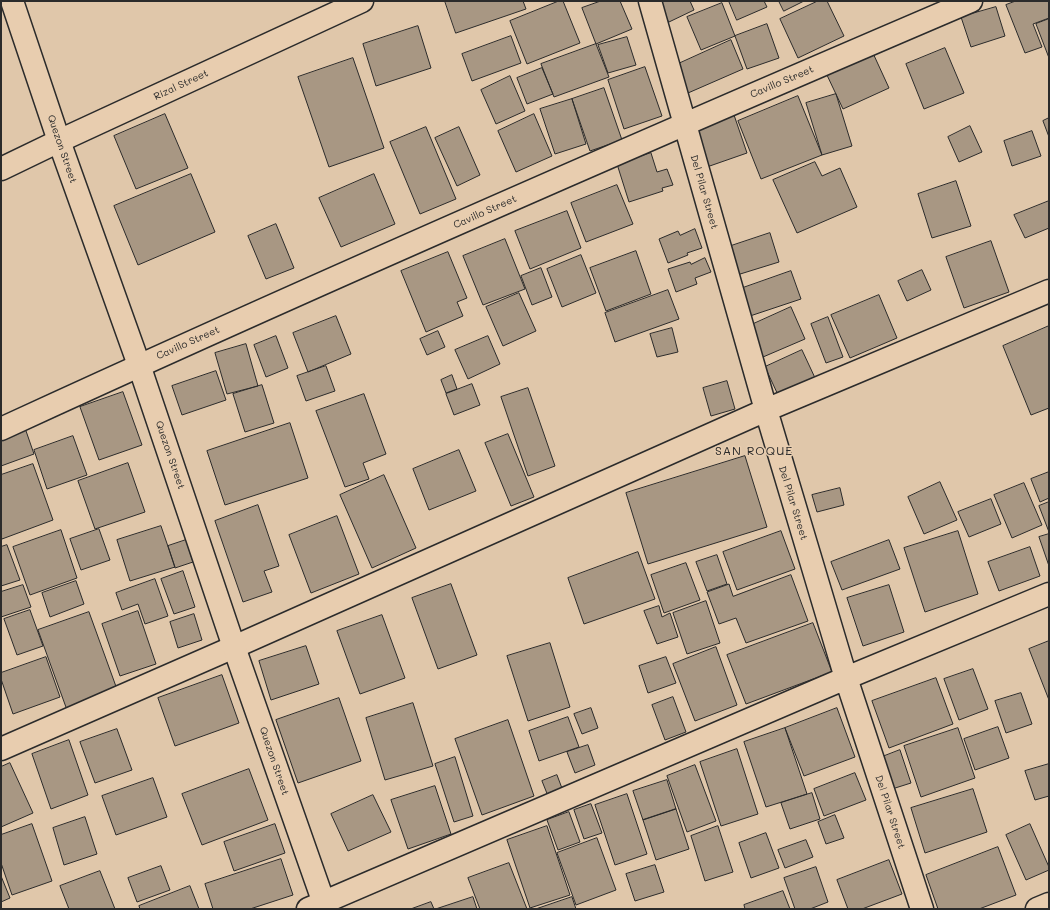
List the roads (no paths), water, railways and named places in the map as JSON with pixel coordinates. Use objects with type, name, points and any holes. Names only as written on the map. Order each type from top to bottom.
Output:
[{"type":"street","name":"Quezon Street","points":[[12,1],[59,141],[140,365],[319,907]]},
{"type":"street","name":"Rizal Street","points":[[1,169],[362,1]]},
{"type":"street","name":"Del Pilar Street","points":[[650,1],[766,410],[846,678],[922,909]]},
{"type":"street","name":"Cavillo Street","points":[[1,428],[684,124],[971,1]]},
{"type":"street","points":[[1,749],[766,410],[1049,290]]},
{"type":"street","points":[[319,907],[846,678],[1049,594]]},
{"type":"street","points":[[1037,909],[1049,904]]},
{"type":"district","name":"SAN ROQUE","points":[[754,451]]}]
